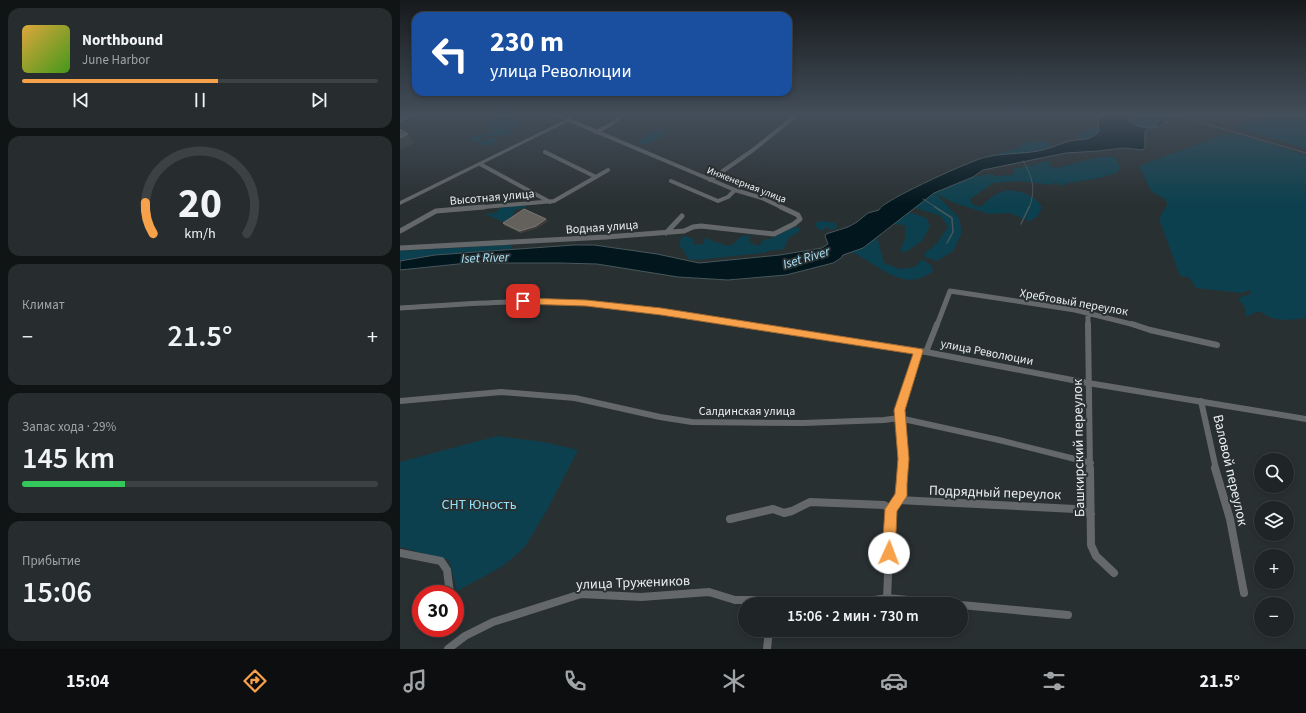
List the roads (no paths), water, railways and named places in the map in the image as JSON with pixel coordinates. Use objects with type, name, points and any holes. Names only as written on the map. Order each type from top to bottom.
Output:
[{"type":"street","points":[[400,203],[520,144]]},
{"type":"street","name":"Инженерная улица","points":[[625,144],[735,190],[762,198],[798,215],[800,219]]},
{"type":"street","points":[[710,180],[759,144]]},
{"type":"street","points":[[545,152],[596,177]]},
{"type":"street","points":[[480,164],[551,202],[608,170]]},
{"type":"street","points":[[671,181],[718,200],[724,200],[735,190]]},
{"type":"street","name":"Высотная улица","points":[[400,231],[436,211],[551,202]]},
{"type":"street","points":[[666,233],[682,216]]},
{"type":"street","name":"Водная улица","points":[[400,248],[666,233],[684,231],[693,227],[701,226],[774,234],[794,224],[800,219]]},
{"type":"street","name":"Хребтовый переулок","points":[[926,352],[950,291],[1088,313],[1125,321],[1150,330],[1217,345]]},
{"type":"street","name":"улица Революции","points":[[400,308],[523,301],[586,303],[676,314],[926,352],[1088,383],[1306,419]]},
{"type":"street","name":"Башкирский переулок","points":[[1088,313],[1091,545],[1096,556],[1114,573]]},
{"type":"street","points":[[887,597],[891,509],[901,496],[904,459],[899,410],[918,351]]},
{"type":"street","name":"Салдинская улица","points":[[400,401],[501,392],[575,398],[660,417],[692,422],[734,424],[803,423],[884,420],[899,418],[999,440],[1091,463]]},
{"type":"street","name":"Валовой переулок","points":[[1201,401],[1217,476],[1230,519],[1244,593]]},
{"type":"street","name":"Подрядный переулок","points":[[898,500],[1075,509],[1091,514]]},
{"type":"street","points":[[730,519],[773,509],[784,513],[792,511],[810,502],[884,505],[891,509]]},
{"type":"street","points":[[400,553],[441,561],[447,570],[449,585]]},
{"type":"street","name":"улица Тружеников","points":[[449,649],[465,636],[493,622],[581,594],[641,597],[709,592],[738,600]]},
{"type":"street","points":[[968,606],[1068,615]]},
{"type":"street","points":[[767,649],[768,637]]},
{"type":"water","name":"Iset River","points":[[1060,144],[1145,144],[1145,148],[1142,150],[1124,148],[1066,153],[983,170],[973,177],[934,193],[863,248],[843,255],[833,263],[786,275],[728,280],[678,277],[597,264],[561,263],[468,263],[400,270],[400,261],[435,255],[574,245],[594,245],[657,254],[699,263],[780,255],[822,248],[828,244],[825,236],[826,234],[848,227],[868,213],[879,210],[895,198],[964,165],[986,157],[1046,149]]},
{"type":"waterway","points":[[1276,144],[1306,153]]},
{"type":"waterway","points":[[1023,161],[1031,178],[1033,189],[1029,208]]},
{"type":"waterway","points":[[923,199],[937,208]]},
{"type":"waterway","points":[[935,207],[952,218],[953,232],[947,243]]},
{"type":"waterway","points":[[1021,224],[1029,207]]},
{"type":"park label","name":"СНТ Юность","points":[[479,504]]}]
